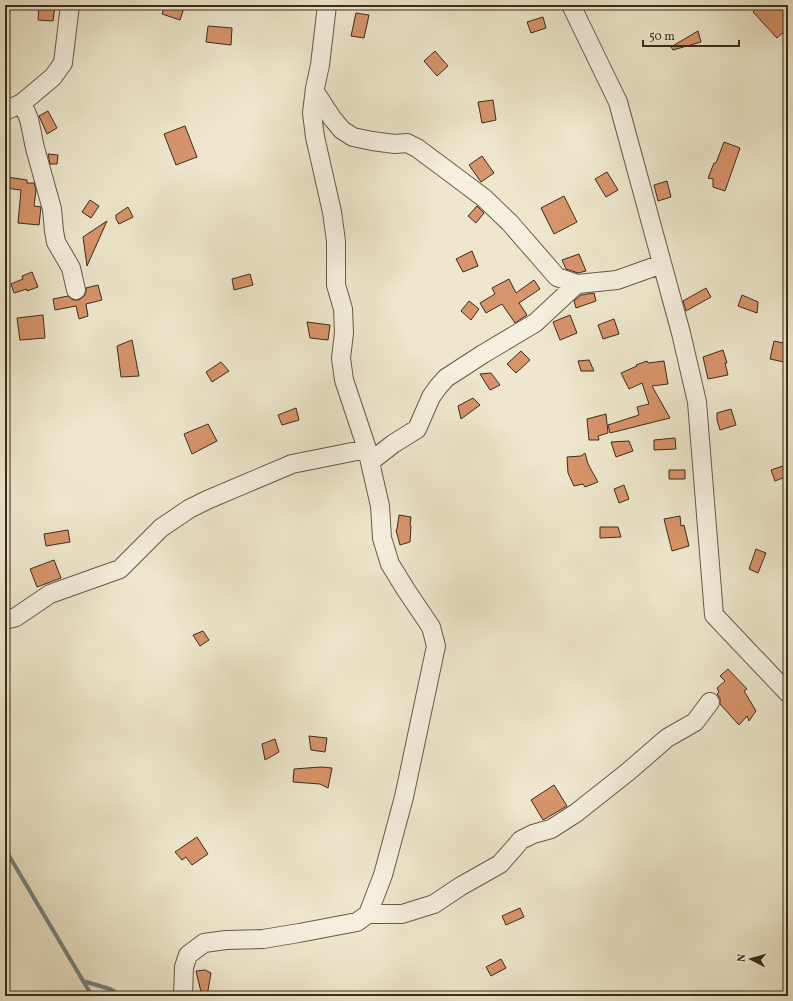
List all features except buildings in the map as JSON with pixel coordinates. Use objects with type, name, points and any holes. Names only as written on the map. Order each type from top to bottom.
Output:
[{"type":"street","points":[[5,111],[22,103],[53,77],[63,63],[70,5]]},
{"type":"street","points":[[183,996],[184,967],[188,955],[204,943],[226,940],[263,939],[299,933],[357,922],[368,914],[383,875],[404,797],[436,646],[431,627],[390,564],[382,538],[380,506],[368,455],[344,380],[342,358],[344,333],[343,315],[336,285],[336,241],[332,212],[315,137],[312,113],[320,65],[327,5]]},
{"type":"street","points":[[571,5],[618,102],[681,333],[697,402],[714,615],[788,693]]},
{"type":"street","points":[[315,92],[332,118],[342,130],[353,137],[395,144],[407,143],[417,148],[484,198],[510,223],[557,277],[578,284],[617,280],[662,264]]},
{"type":"street","points":[[22,103],[29,119],[35,148],[52,209],[56,242],[71,268],[76,290]]},
{"type":"street","points":[[5,620],[16,617],[50,594],[120,569],[161,528],[189,509],[207,500],[292,464],[368,455],[393,444],[417,429],[431,397],[446,378],[483,354],[535,324],[578,284]]},
{"type":"street","points":[[368,914],[402,914],[434,904],[461,886],[500,864],[521,840],[533,834],[551,829],[576,812],[629,771],[667,738],[695,722],[710,702]]},
{"type":"waterway","points":[[5,7],[10,5]]},
{"type":"waterway","points":[[5,849],[92,996]]},
{"type":"waterway","points":[[83,981],[110,989],[122,996]]}]
